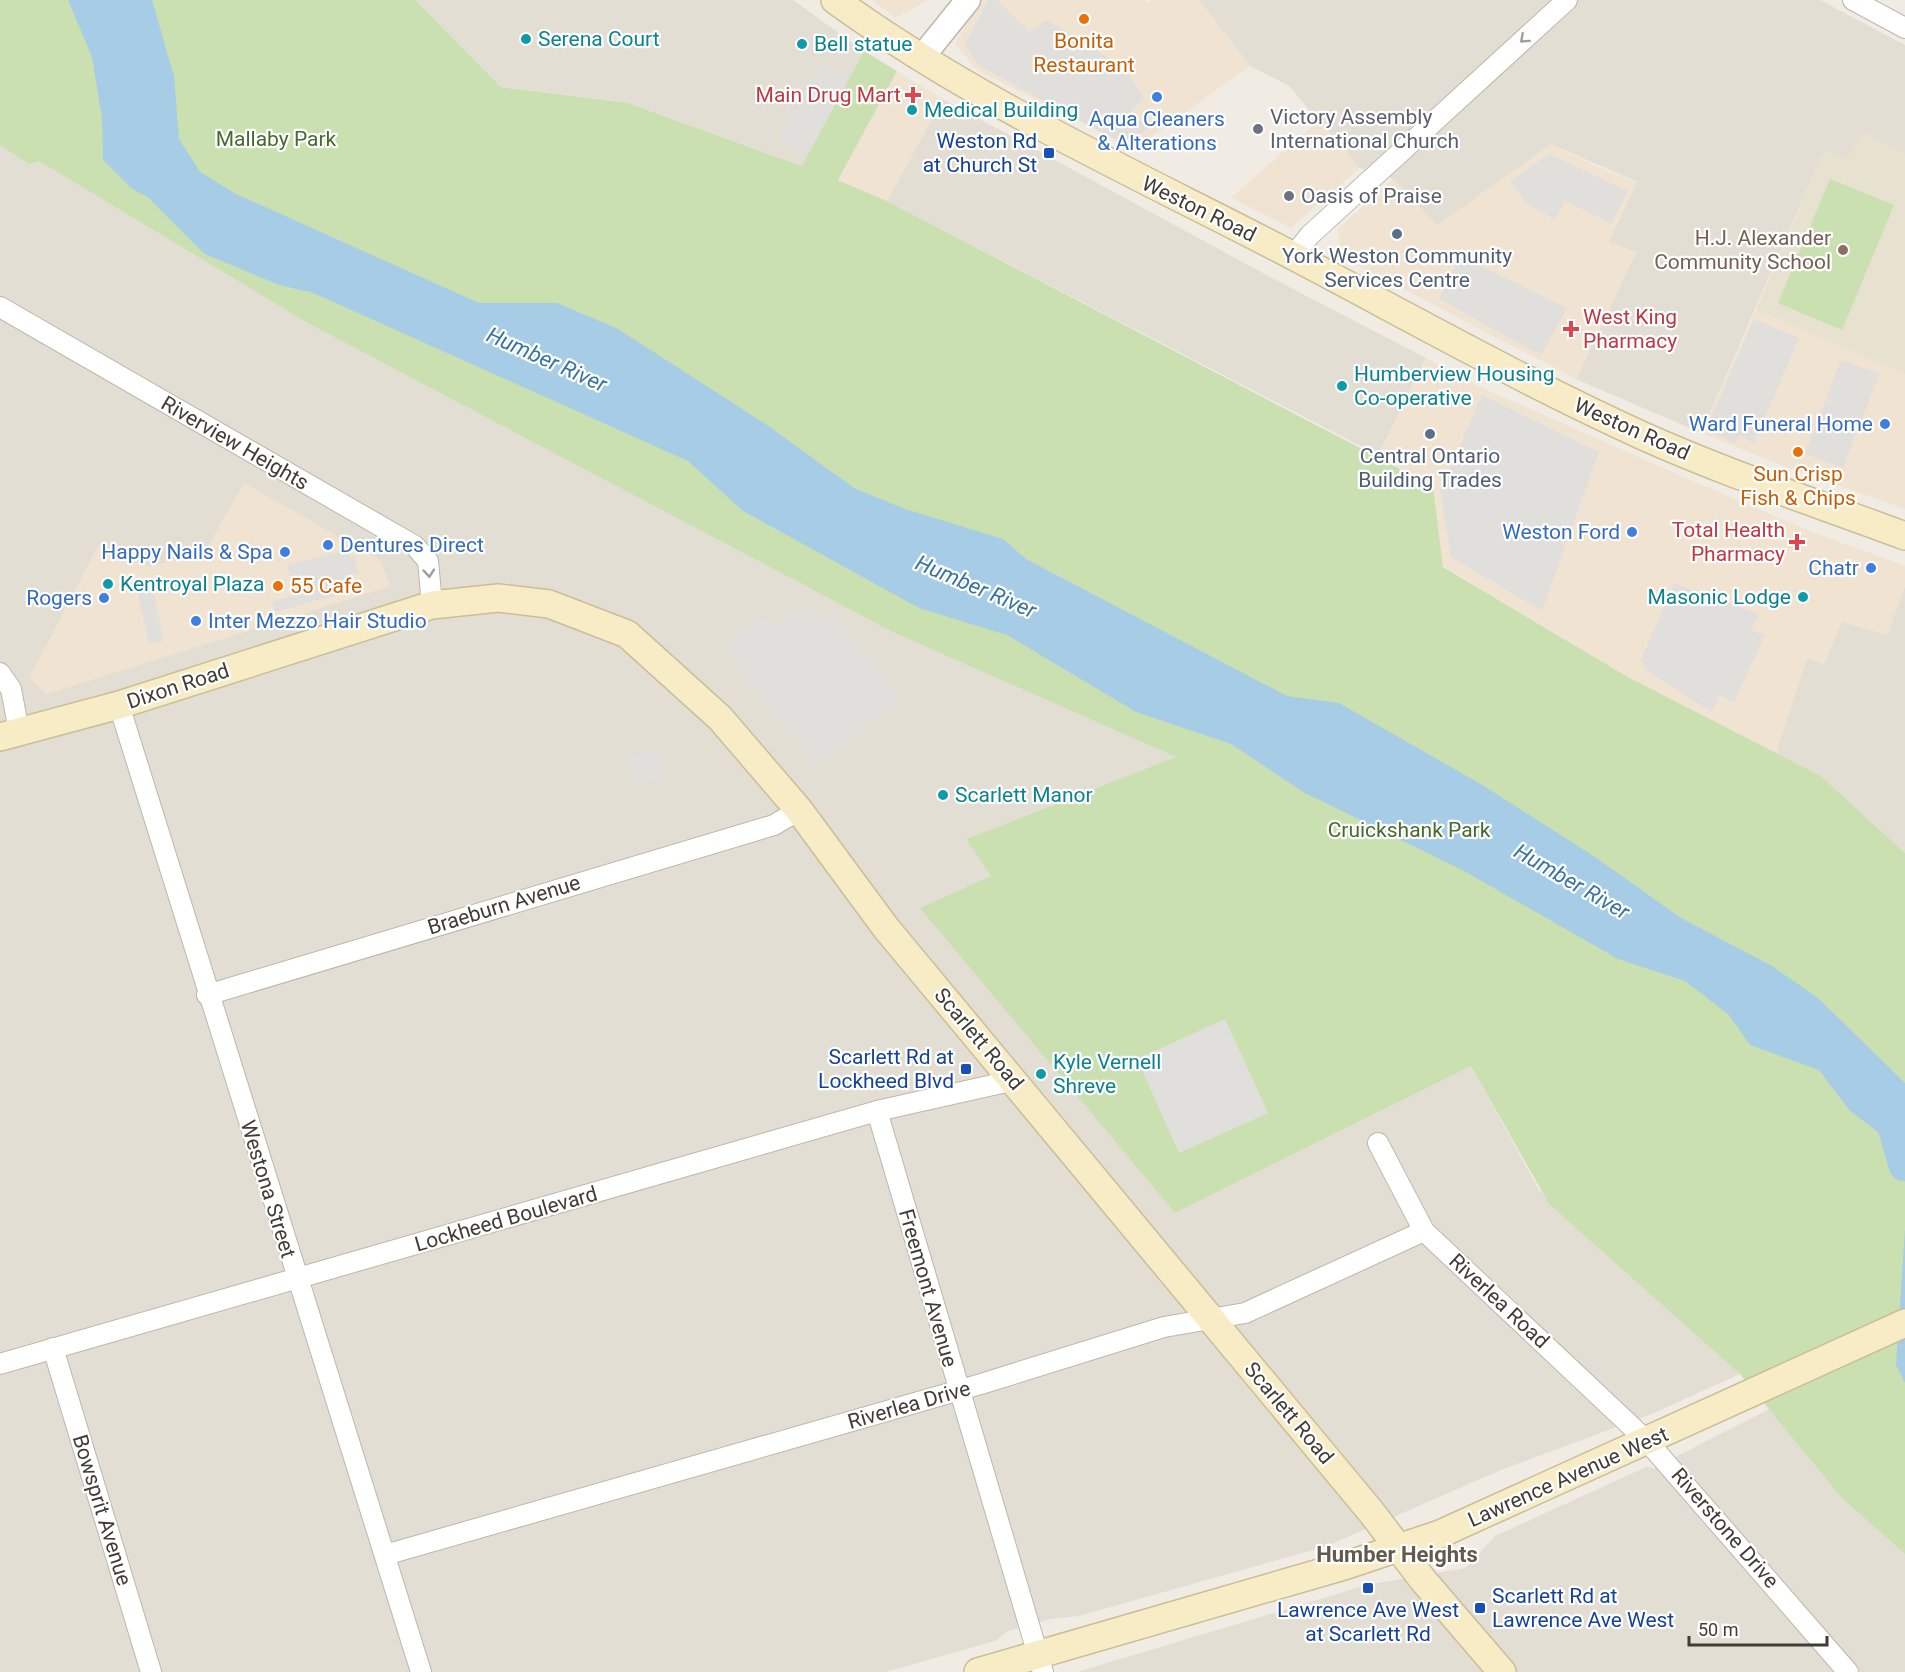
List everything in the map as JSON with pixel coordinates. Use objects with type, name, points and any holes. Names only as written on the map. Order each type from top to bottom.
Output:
[{"type":"main road","name":"Weston Road","points":[[835,0],[922,57],[1116,168],[1293,256],[1544,389],[1644,436],[1722,468],[1905,536]]},
{"type":"main road","name":"Scarlett Road","points":[[354,630],[432,606],[498,598],[549,604],[627,634],[720,718],[799,810],[886,928],[1015,1080],[1502,1672]]},
{"type":"main road","name":"Dixon Road","points":[[10,734],[119,705],[354,630]]},
{"type":"main road","name":"Lawrence Avenue West","points":[[978,1672],[1040,1663],[1440,1534],[1905,1323]]},
{"type":"street","points":[[922,57],[968,0]]},
{"type":"street","points":[[1293,256],[1310,234],[1567,0]]},
{"type":"street","points":[[1852,0],[1905,28]]},
{"type":"street","name":"Riverview Heights","points":[[0,307],[415,546],[428,561],[432,606]]},
{"type":"street","points":[[0,673],[11,688],[10,734]]},
{"type":"street","name":"Westona Street","points":[[119,705],[207,995],[421,1672]]},
{"type":"street","name":"Braeburn Avenue","points":[[207,995],[774,825],[799,810]]},
{"type":"street","name":"Lockheed Boulevard","points":[[0,1364],[877,1112],[1015,1080]]},
{"type":"street","name":"Freemont Avenue","points":[[877,1112],[1040,1663]]},
{"type":"street","name":"Riverlea Road","points":[[1378,1143],[1424,1231],[1647,1441]]},
{"type":"street","name":"Riverlea Drive","points":[[385,1555],[958,1391],[1164,1327],[1245,1313],[1424,1231]]},
{"type":"street","name":"Bowsprit Avenue","points":[[53,1348],[151,1672]]},
{"type":"street","name":"Riverstone Drive","points":[[1647,1441],[1848,1672]]},
{"type":"shaded area","points":[[415,0],[793,0],[864,51],[803,166],[628,103],[501,87]]},
{"type":"shaded area","points":[[872,0],[927,0],[896,18]]},
{"type":"shaded area","points":[[981,0],[1144,0],[1148,3],[1152,0],[1199,0],[1250,66],[1134,149],[977,70],[955,44]]},
{"type":"shaded area","points":[[988,0],[997,0],[1029,32],[1046,20],[1125,68],[1144,99],[1130,112],[1148,128],[1126,145],[978,65],[965,44]]},
{"type":"shaded area","points":[[1199,0],[1820,0],[1905,45],[1905,154],[1864,133],[1846,159],[1824,151],[1701,433],[1576,379],[1636,252],[1608,242],[1637,182],[1551,144],[1437,226],[1393,179],[1359,168],[1289,86],[1250,66]]},
{"type":"shaded area","points":[[819,63],[848,79],[807,155],[778,139]]},
{"type":"shaded area","points":[[897,71],[943,99],[887,201],[838,179]]},
{"type":"shaded area","points":[[943,99],[1270,277],[1426,358],[1378,455],[887,201]]},
{"type":"shaded area","points":[[1318,121],[1359,168],[1291,228],[1231,198]]},
{"type":"shaded area","name":"H.J. Alexander Community School","points":[[1864,133],[1905,154],[1905,374],[1756,310],[1824,151],[1846,158]]},
{"type":"shaded area","points":[[0,137],[306,322],[1177,757],[966,839],[992,876],[1175,1213],[1471,1066],[1539,1190],[1740,1374],[1654,1413],[1501,1470],[1327,1546],[1079,1616],[1051,1619],[1008,1631],[995,1641],[886,1672],[0,1672]]},
{"type":"shaded area","points":[[1551,144],[1637,183],[1608,242],[1636,252],[1576,379],[1342,257],[1338,229],[1393,179],[1437,225]]},
{"type":"shaded area","points":[[1549,154],[1628,191],[1611,223],[1565,201],[1555,220],[1524,201],[1510,181]]},
{"type":"shaded area","points":[[1460,256],[1567,308],[1541,355],[1439,299]]},
{"type":"shaded area","points":[[1756,310],[1905,374],[1905,509],[1799,472],[1701,433]]},
{"type":"shaded area","points":[[1754,319],[1799,338],[1754,443],[1739,436],[1736,443],[1706,430]]},
{"type":"shaded area","points":[[1426,358],[1478,386],[1709,488],[1815,533],[1905,566],[1905,586],[1887,635],[1842,622],[1824,664],[1807,658],[1776,753],[1628,677],[1443,566],[1433,486],[1378,455]]},
{"type":"shaded area","points":[[1841,360],[1879,374],[1843,468],[1805,454]]},
{"type":"shaded area","points":[[1482,395],[1599,452],[1542,611],[1451,557],[1440,490]]},
{"type":"shaded area","points":[[244,483],[380,560],[391,586],[47,694],[29,678],[98,546],[148,567],[204,553]]},
{"type":"shaded area","points":[[349,549],[351,557],[355,556],[358,572],[345,577],[348,592],[275,612],[272,602],[296,595],[287,565]]},
{"type":"shaded area","points":[[151,581],[164,641],[149,644],[136,585]]},
{"type":"shaded area","points":[[1674,583],[1759,614],[1751,630],[1765,635],[1734,702],[1719,695],[1712,712],[1647,671],[1641,660]]},
{"type":"shaded area","points":[[1905,586],[1905,853],[1821,776],[1776,753],[1807,657],[1824,663],[1842,621],[1887,635]]},
{"type":"shaded area","points":[[805,602],[821,622],[833,613],[901,699],[816,766],[723,648],[764,616],[773,627]]},
{"type":"shaded area","points":[[657,749],[662,771],[659,772],[661,780],[636,785],[626,757]]},
{"type":"shaded area","points":[[1225,1019],[1268,1113],[1179,1153],[1137,1059]]},
{"type":"shaded area","points":[[1769,1409],[1905,1543],[1905,1672],[1077,1672],[1367,1585],[1466,1568],[1495,1536],[1646,1467],[1654,1468]]},
{"type":"green space","name":"Cruickshank Park","points":[[0,0],[415,0],[501,87],[628,103],[802,166],[864,51],[897,71],[838,180],[887,201],[1433,486],[1443,567],[1628,677],[1821,776],[1905,853],[1905,1554],[1841,1497],[1740,1374],[1549,1204],[1471,1066],[1175,1213],[920,908],[991,876],[966,839],[1176,757],[893,632],[306,322],[39,161],[29,164],[0,145]]},
{"type":"green space","points":[[1830,179],[1894,205],[1842,330],[1778,303]]},
{"type":"water","points":[[68,0],[152,0],[174,76],[179,139],[200,172],[236,194],[479,303],[557,303],[618,329],[767,425],[854,488],[905,509],[1003,539],[1026,559],[1287,696],[1339,703],[1484,786],[1598,859],[1681,918],[1772,966],[1818,998],[1905,1083],[1905,1156],[1902,1150],[1850,1111],[1819,1070],[1750,1045],[1729,1015],[1685,981],[1618,959],[1464,871],[1303,792],[1231,744],[1136,712],[1007,635],[919,608],[743,511],[688,461],[300,287],[255,253],[132,189],[103,160],[102,118],[92,57]]},
{"type":"water","points":[[1905,1228],[1905,1383],[1896,1365]]},
{"type":"waterway","name":"Humber River","points":[[165,191],[214,240],[284,269],[308,275]]},
{"type":"waterway","name":"Humber River","points":[[1883,1108],[1894,1127],[1905,1165]]},
{"type":"place","name":"Bonita Restaurant","points":[[1084,19]]},
{"type":"place","name":"Serena Court","points":[[526,39]]},
{"type":"place","name":"Bell statue","points":[[802,44]]},
{"type":"place","name":"Main Drug Mart","points":[[913,95]]},
{"type":"place","name":"Aqua Cleaners & Alterations","points":[[1157,97]]},
{"type":"place","name":"Medical Building","points":[[912,110]]},
{"type":"place","name":"Victory Assembly International Church","points":[[1258,129]]},
{"type":"place","name":"Weston Rd at Church St","points":[[1049,153]]},
{"type":"place","name":"Oasis of Praise","points":[[1289,196]]},
{"type":"place","name":"York Weston Community Services Centre","points":[[1397,234]]},
{"type":"place","name":"H.J. Alexander Community School","points":[[1843,250]]},
{"type":"place","name":"West King Pharmacy","points":[[1571,329]]},
{"type":"place","name":"Humberview Housing Co-operative","points":[[1342,386]]},
{"type":"place","name":"Ward Funeral Home","points":[[1885,424]]},
{"type":"place","name":"Central Ontario Building Trades","points":[[1430,434]]},
{"type":"place","name":"Sun Crisp Fish & Chips","points":[[1798,452]]},
{"type":"place","name":"Weston Ford","points":[[1632,532]]},
{"type":"place","name":"Total Health Pharmacy","points":[[1797,542]]},
{"type":"place","name":"Dentures Direct","points":[[328,545]]},
{"type":"place","name":"Happy Nails & Spa","points":[[285,552]]},
{"type":"place","name":"Chatr","points":[[1871,568]]},
{"type":"place","name":"Kentroyal Plaza","points":[[108,584]]},
{"type":"place","name":"55 Cafe","points":[[278,586]]},
{"type":"place","name":"Masonic Lodge","points":[[1803,597]]},
{"type":"place","name":"Rogers","points":[[104,598]]},
{"type":"place","name":"Inter Mezzo Hair Studio","points":[[196,621]]},
{"type":"place","name":"Scarlett Manor","points":[[943,795]]},
{"type":"place","name":"Scarlett Rd at Lockheed Blvd","points":[[966,1069]]},
{"type":"place","name":"Kyle Vernell Shreve","points":[[1041,1074]]},
{"type":"place","name":"Lawrence Ave West at Scarlett Rd","points":[[1368,1588]]},
{"type":"place","name":"Scarlett Rd at Lawrence Ave West","points":[[1480,1608]]},
{"type":"district","name":"Humber Heights","points":[[1397,1554]]},
{"type":"park label","name":"Mallaby Park","points":[[276,139]]}]
